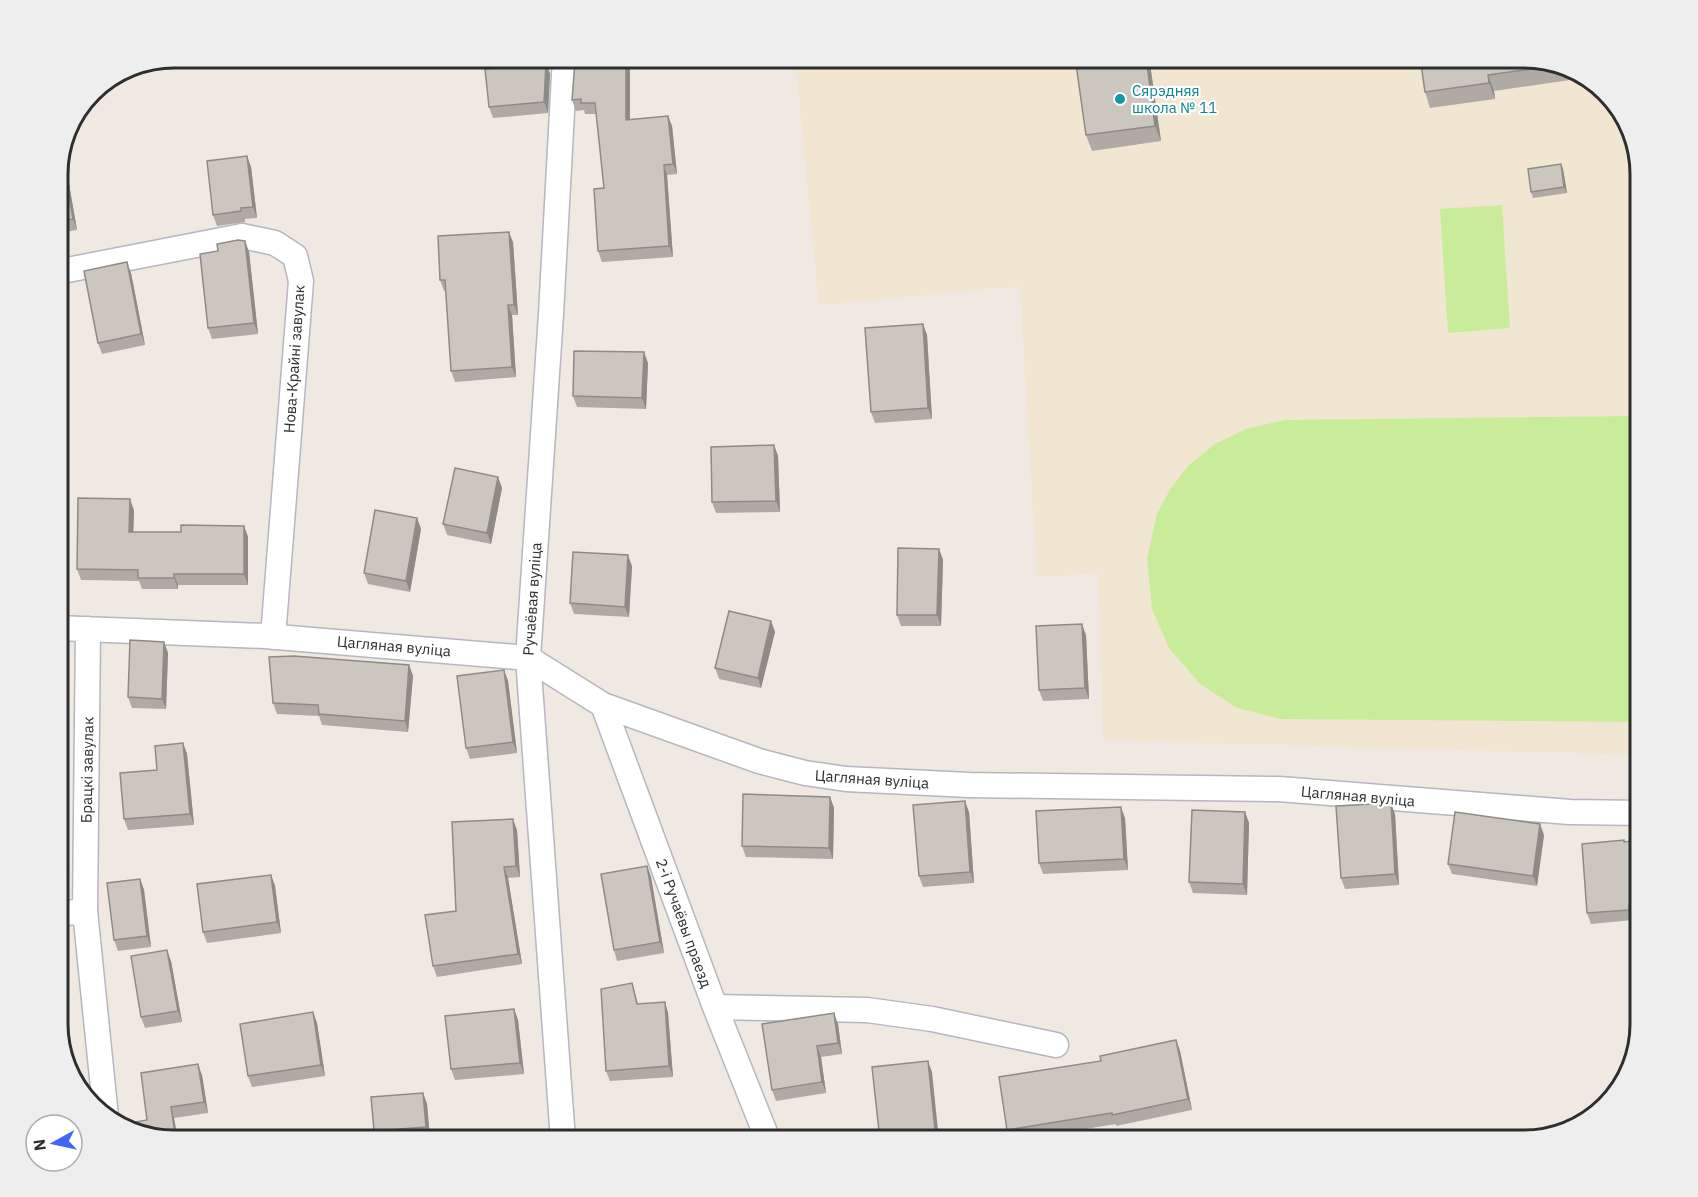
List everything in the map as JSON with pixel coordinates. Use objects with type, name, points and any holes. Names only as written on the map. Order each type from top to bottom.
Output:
[{"type":"street","name":"Ручаёвая вуліца","points":[[562,1130],[528,658],[564,68]]},
{"type":"street","name":"Нова-Крайні завулак","points":[[68,270],[242,236],[275,243],[295,256],[301,281],[273,637]]},
{"type":"street","name":"Цагляная вуліца","points":[[68,628],[273,637],[528,658],[603,705],[759,761],[805,773],[846,779],[969,785],[1279,789],[1570,812],[1630,813]]},
{"type":"street","name":"Брацкі завулак","points":[[88,629],[85,911],[105,1104]]},
{"type":"street","name":"2-і Ручаёвы праезд","points":[[603,705],[715,1007],[764,1130]]},
{"type":"street","points":[[68,913],[85,911]]},
{"type":"street","points":[[715,1007],[867,1010],[932,1019],[1056,1045]]},
{"type":"shaded area","points":[[796,68],[1531,68],[1571,78],[1594,94],[1613,115],[1625,140],[1630,160],[1630,755],[1103,740],[1098,573],[1037,577],[1020,286],[819,305]]},
{"type":"green space","points":[[1502,205],[1510,328],[1448,333],[1440,209]]},
{"type":"green space","points":[[1630,416],[1630,722],[1281,719],[1237,708],[1200,684],[1169,648],[1152,609],[1147,559],[1157,514],[1171,488],[1188,466],[1215,444],[1246,429],[1285,420]]},
{"type":"building","points":[[546,68],[544,102],[489,107],[485,69]]},
{"type":"building","points":[[574,68],[626,68],[626,120],[668,116],[673,164],[664,165],[669,246],[598,251],[594,189],[604,188],[595,103],[581,103],[581,99],[572,100]]},
{"type":"building","name":"Сярэдняя школа № 11","points":[[1077,68],[1147,68],[1155,126],[1086,135]]},
{"type":"building","points":[[1422,68],[1535,69],[1488,75],[1489,83],[1425,92]]},
{"type":"building","points":[[247,156],[253,207],[213,215],[207,161]]},
{"type":"building","points":[[1561,164],[1564,187],[1531,192],[1528,169]]},
{"type":"building","points":[[68,190],[73,219],[68,220]]},
{"type":"building","points":[[509,232],[514,305],[508,305],[512,367],[451,371],[445,280],[440,280],[438,236]]},
{"type":"building","points":[[245,241],[254,323],[208,328],[200,254],[218,251],[217,244]]},
{"type":"building","points":[[127,262],[141,334],[98,343],[84,271]]},
{"type":"building","points":[[923,324],[928,408],[871,412],[865,328]]},
{"type":"building","points":[[574,351],[644,352],[642,398],[573,396]]},
{"type":"building","points":[[774,445],[776,501],[712,502],[711,447]]},
{"type":"building","points":[[455,468],[498,477],[487,533],[443,524]]},
{"type":"building","points":[[78,498],[130,499],[129,532],[181,532],[181,525],[244,526],[244,574],[174,574],[174,578],[138,578],[138,570],[77,569]]},
{"type":"building","points":[[375,510],[417,518],[406,581],[364,573]]},
{"type":"building","points":[[898,548],[939,549],[937,615],[897,615]]},
{"type":"building","points":[[573,552],[628,555],[625,607],[570,603]]},
{"type":"building","points":[[729,611],[771,621],[758,678],[715,668]]},
{"type":"building","points":[[1082,624],[1085,688],[1039,690],[1036,626]]},
{"type":"building","points":[[130,640],[164,642],[162,699],[128,697]]},
{"type":"building","points":[[294,656],[409,665],[405,721],[319,714],[318,705],[273,703],[269,657]]},
{"type":"building","points":[[504,670],[513,742],[466,748],[457,676]]},
{"type":"building","points":[[183,743],[190,814],[124,819],[120,773],[157,770],[155,746]]},
{"type":"building","points":[[743,794],[830,797],[829,848],[742,846]]},
{"type":"building","points":[[965,801],[970,872],[919,876],[913,805]]},
{"type":"building","points":[[1391,803],[1395,874],[1341,878],[1336,806]]},
{"type":"building","points":[[1121,807],[1124,859],[1039,863],[1036,811]]},
{"type":"building","points":[[1192,810],[1245,812],[1243,884],[1189,882]]},
{"type":"building","points":[[1455,812],[1540,824],[1533,876],[1448,864]]},
{"type":"building","points":[[513,819],[516,866],[504,867],[518,954],[433,966],[425,915],[456,911],[452,822]]},
{"type":"building","points":[[1630,841],[1629,910],[1587,913],[1582,844]]},
{"type":"building","points":[[647,866],[660,942],[614,950],[601,874]]},
{"type":"building","points":[[271,875],[277,922],[203,932],[197,884]]},
{"type":"building","points":[[140,879],[147,936],[114,940],[107,883]]},
{"type":"building","points":[[167,950],[178,1011],[141,1017],[131,956]]},
{"type":"building","points":[[632,983],[637,1004],[665,1002],[669,1066],[606,1071],[601,989]]},
{"type":"building","points":[[514,1009],[520,1063],[451,1069],[445,1016]]},
{"type":"building","points":[[313,1012],[321,1065],[248,1076],[240,1024]]},
{"type":"building","points":[[834,1013],[838,1043],[817,1046],[822,1082],[772,1090],[762,1024]]},
{"type":"building","points":[[1176,1040],[1188,1099],[1112,1115],[1112,1113],[1007,1130],[999,1077],[1101,1061],[1100,1056]]},
{"type":"building","points":[[928,1061],[935,1130],[879,1130],[872,1067]]},
{"type":"building","points":[[198,1064],[204,1102],[171,1107],[174,1130],[160,1129],[135,1122],[147,1120],[141,1073]]},
{"type":"building","points":[[423,1093],[426,1127],[374,1130],[371,1097]]},
{"type":"place","name":"Сярэдняя школа № 11","points":[[1120,99]]}]
